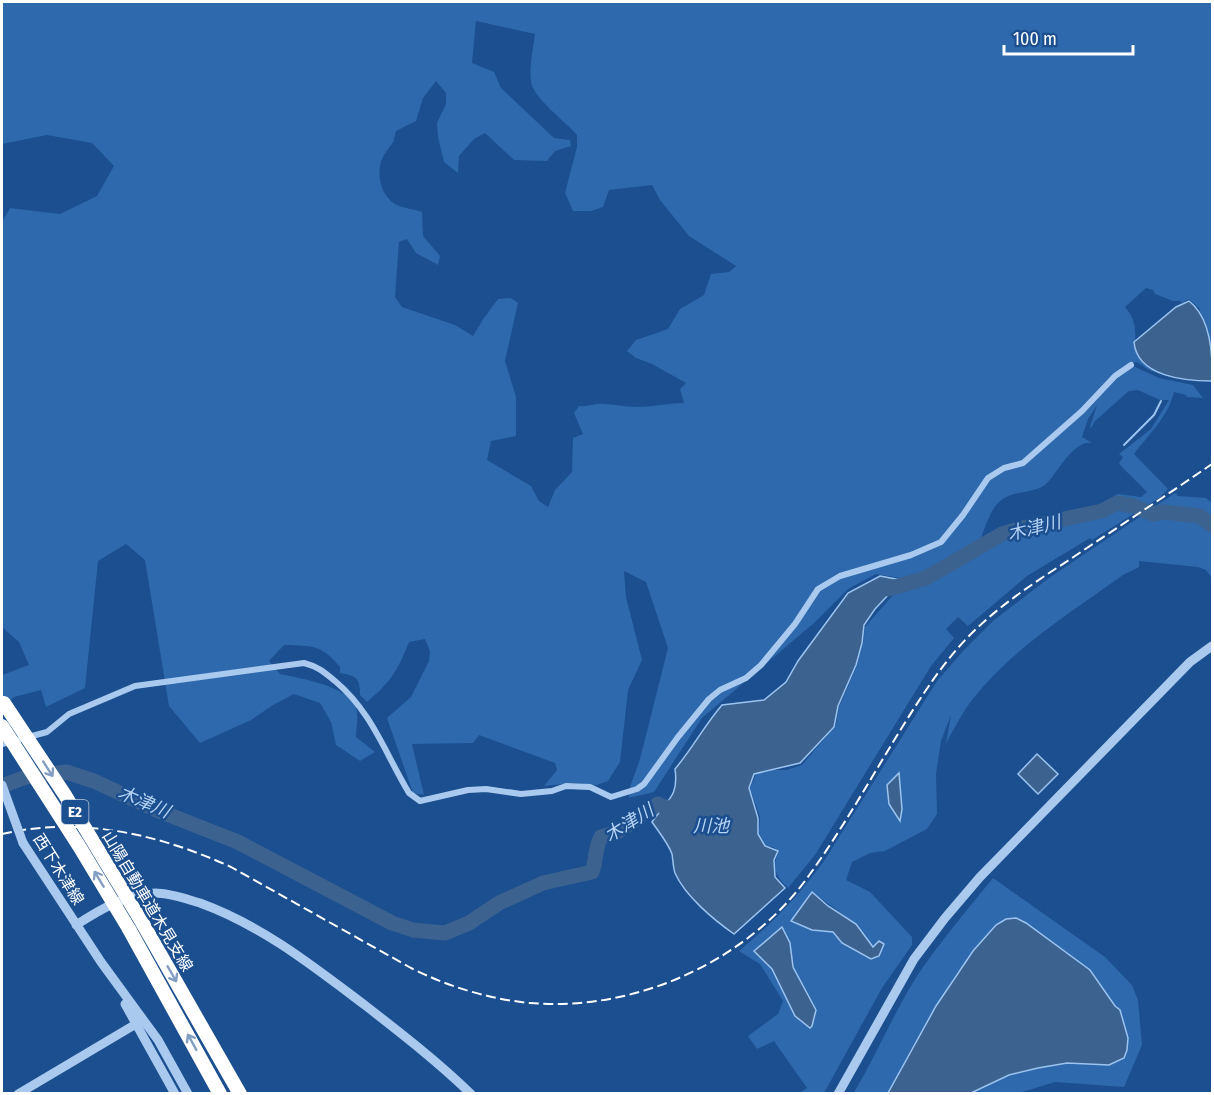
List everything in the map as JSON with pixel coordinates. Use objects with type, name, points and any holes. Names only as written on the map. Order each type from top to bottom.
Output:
[{"type":"highway","name":"山陽自動車道木見支線","points":[[3,701],[65,795],[143,924],[240,1094]]},
{"type":"highway","name":"山陽自動車道木見支線","points":[[2,726],[129,929],[220,1094]]},
{"type":"street","points":[[2,744],[47,732],[69,714],[135,686],[304,663],[318,666],[346,690],[362,708],[409,793],[420,801],[468,790],[486,789],[521,794],[552,791],[566,786],[590,787],[611,797],[637,789],[644,784],[709,699],[720,690],[746,678],[761,665],[795,624],[818,590],[840,576],[911,555],[941,542],[963,515],[988,477],[1004,468],[1023,463],[1082,411],[1114,376],[1131,365]]},
{"type":"street","points":[[838,1094],[914,959],[959,902],[980,877],[1190,662],[1212,646]]},
{"type":"street","name":"西下木津線","points":[[2,785],[23,843],[140,1022],[175,1094]]},
{"type":"street","points":[[76,925],[103,908],[135,895],[158,893],[182,897],[243,921],[296,952],[407,1038],[471,1094]]},
{"type":"street","points":[[18,1094],[32,1090],[140,1022]]},
{"type":"street","name":"西下木津線","points":[[140,1022],[158,1040],[188,1094]]},
{"type":"shaded area","points":[[2,2],[1212,2],[1212,349],[1199,308],[1189,299],[1182,303],[1173,301],[1146,288],[1125,307],[1135,329],[1137,354],[1142,361],[1154,369],[1175,378],[1149,370],[1137,362],[1133,363],[1133,366],[1159,378],[1193,385],[1203,398],[1187,397],[1174,392],[1163,417],[1134,454],[1168,489],[1159,498],[1092,540],[1090,538],[1027,576],[968,626],[958,617],[946,629],[954,638],[931,666],[815,855],[788,888],[780,880],[775,867],[779,851],[765,846],[759,833],[760,817],[750,789],[756,774],[771,770],[786,770],[802,765],[836,725],[839,707],[856,668],[865,627],[893,595],[910,590],[906,579],[876,574],[848,589],[814,623],[702,718],[654,792],[629,798],[630,787],[640,759],[668,648],[646,582],[624,571],[626,597],[642,660],[628,690],[620,762],[608,781],[597,785],[573,783],[544,786],[557,770],[555,763],[479,735],[473,743],[412,744],[424,795],[413,793],[387,718],[411,697],[429,661],[430,651],[425,639],[409,642],[393,675],[367,702],[360,695],[356,678],[340,673],[340,667],[321,650],[309,646],[284,645],[269,661],[280,674],[323,684],[352,700],[357,711],[356,737],[375,752],[360,761],[336,745],[331,722],[320,703],[294,694],[251,720],[200,743],[169,706],[145,560],[126,544],[98,561],[85,688],[46,707],[41,690],[14,697],[2,708],[2,675],[29,665],[19,642],[2,627],[2,222],[10,208],[60,214],[97,196],[114,166],[92,143],[47,135],[2,144]],"holes":[[[476,21],[535,34],[530,70],[533,89],[577,135],[577,147],[565,193],[573,211],[591,211],[603,207],[609,190],[652,185],[660,200],[689,236],[736,266],[729,272],[711,274],[704,295],[680,309],[668,329],[636,340],[627,351],[636,358],[686,383],[680,389],[684,403],[642,407],[600,404],[579,406],[574,413],[583,434],[573,438],[572,472],[555,490],[548,507],[539,501],[531,486],[487,460],[491,441],[516,436],[516,397],[505,361],[518,303],[511,298],[498,299],[473,336],[455,325],[402,307],[395,297],[399,242],[407,239],[416,253],[438,265],[440,256],[423,236],[422,212],[401,207],[385,194],[380,180],[380,165],[396,131],[416,121],[423,98],[436,81],[446,93],[446,104],[437,123],[438,137],[444,162],[458,173],[459,156],[474,139],[485,133],[514,160],[547,161],[555,151],[571,146],[570,140],[554,138],[501,88],[494,72],[472,63]],[[1138,390],[1160,400],[1169,400],[1151,429],[1119,454],[1123,457],[1119,463],[1121,466],[1147,492],[1141,497],[1118,494],[1092,508],[1084,520],[1039,528],[999,540],[980,541],[990,515],[998,503],[1010,495],[1043,486],[1073,451],[1085,443],[1092,443],[1082,437],[1088,419],[1097,405],[1091,428],[1095,421],[1129,391]]]},
{"type":"shaded area","points":[[1175,493],[1178,496],[1206,498],[1212,503],[1212,578],[1206,570],[1198,567],[1139,561],[1139,567],[1123,575],[1063,618],[1005,664],[972,700],[946,743],[951,715],[941,741],[936,774],[937,814],[927,829],[885,851],[870,853],[852,862],[846,880],[870,892],[912,937],[912,945],[882,988],[824,1093],[799,1093],[807,1088],[774,1041],[757,1049],[748,1036],[778,1014],[783,1001],[760,964],[739,951],[784,909],[824,861],[937,681],[994,620],[1049,578]],"holes":[[[812,892],[853,923],[873,947],[851,946],[842,942],[833,932],[816,931],[803,924],[795,914],[801,910]]]},
{"type":"shaded area","points":[[993,878],[1105,957],[1132,985],[1138,1000],[1142,1045],[1124,1087],[1055,1082],[1019,1093],[971,1093],[1004,1077],[1040,1067],[1064,1063],[1110,1064],[1124,1058],[1120,1011],[1090,970],[1026,923],[1006,919],[996,925],[956,974],[911,1049],[888,1093],[853,1094],[917,976],[944,938]]},
{"type":"water","points":[[1189,301],[1202,317],[1209,337],[1212,381],[1189,380],[1164,375],[1144,363],[1137,354],[1134,342],[1176,307]]},
{"type":"water","name":"川池","points":[[880,576],[906,581],[907,589],[891,592],[864,625],[856,665],[838,706],[834,727],[800,763],[754,774],[749,788],[758,818],[758,834],[765,846],[778,851],[774,860],[775,877],[785,888],[734,934],[709,915],[680,882],[675,873],[672,854],[652,822],[671,798],[675,786],[675,769],[722,705],[764,700],[786,682],[798,661],[848,593]]},
{"type":"water","points":[[1037,754],[1058,774],[1038,794],[1018,774]]},
{"type":"water","points":[[899,773],[902,809],[900,821],[889,804],[887,785]]},
{"type":"water","points":[[812,892],[828,906],[856,924],[873,947],[879,941],[884,944],[879,956],[871,959],[842,943],[833,932],[812,930],[791,921]]},
{"type":"water","points":[[1016,918],[1090,970],[1120,1010],[1128,1038],[1124,1058],[1109,1065],[1067,1063],[1038,1068],[1009,1075],[971,1093],[888,1093],[936,1006],[973,951],[996,925],[1006,919]]},
{"type":"water","points":[[782,927],[790,943],[793,967],[816,1010],[810,1028],[795,1016],[772,969],[754,951]]},
{"type":"waterway","points":[[1124,445],[1154,415],[1161,401]]},
{"type":"waterway","name":"木津川","points":[[888,589],[926,578],[1002,534],[1102,511],[1117,503],[1134,506],[1152,514],[1164,512],[1199,516],[1212,525]]},
{"type":"waterway","name":"木津川","points":[[2,786],[26,777],[66,772],[94,781],[154,809],[238,842],[392,923],[413,930],[445,933],[469,923],[499,903],[543,883],[592,872],[601,837],[617,832],[658,804],[669,809],[678,803]]},
{"type":"railway","points":[[2,834],[31,829],[90,828],[119,831],[176,845],[231,867],[411,968],[440,981],[484,995],[530,1003],[570,1004],[610,999],[649,989],[687,974],[723,955],[755,932],[785,905],[834,839],[932,682],[958,648],[980,625],[1033,584],[1212,464]]}]
